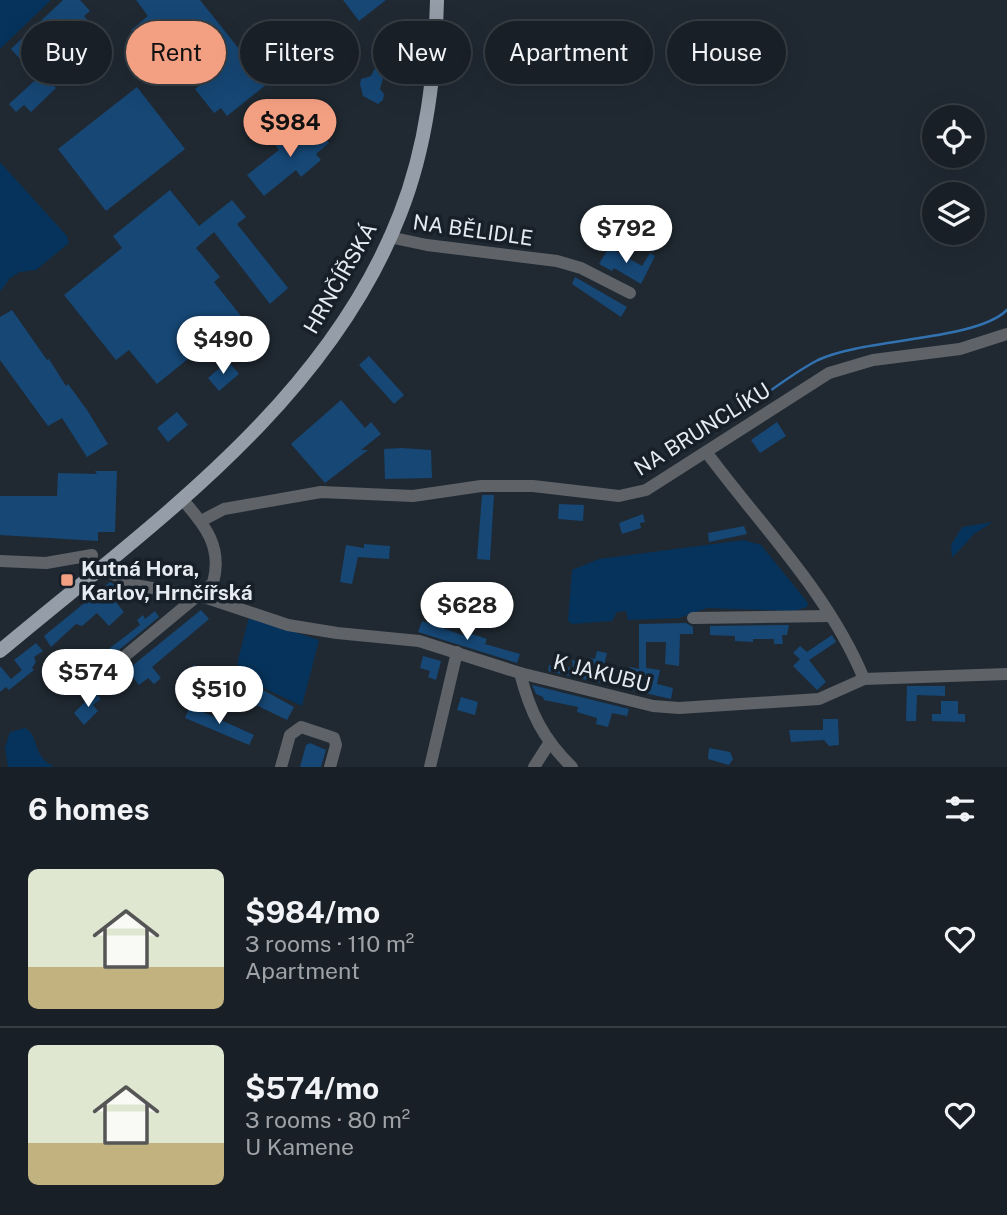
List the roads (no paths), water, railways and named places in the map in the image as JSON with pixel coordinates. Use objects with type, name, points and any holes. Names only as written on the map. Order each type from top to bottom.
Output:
[{"type":"main road","name":"HRNČÍŘSKÁ","points":[[0,651],[182,499],[259,426],[316,360],[347,315],[401,214],[427,110],[435,59],[437,0]]},
{"type":"street","name":"NA BĚLIDLE","points":[[389,237],[557,261],[581,268],[630,293]]},
{"type":"street","name":"NA BRUNCLÍKU","points":[[201,521],[224,509],[321,492],[413,496],[481,486],[533,486],[596,496],[619,496],[646,490],[838,369],[873,360],[960,349],[1007,334]]},
{"type":"street","points":[[707,453],[760,524],[800,569],[864,679]]},
{"type":"street","points":[[90,685],[201,596],[213,583],[218,564],[214,542],[201,521],[182,499]]},
{"type":"street","points":[[0,561],[47,563],[92,555]]},
{"type":"street","name":"K JAKUBU","points":[[113,574],[140,586],[201,596],[288,625],[419,641],[520,673],[653,706],[679,708],[819,699],[864,679],[1007,674]]},
{"type":"street","points":[[693,618],[829,616]]},
{"type":"street","points":[[430,767],[457,652]]},
{"type":"street","points":[[520,673],[526,697],[548,745],[572,767]]},
{"type":"street","points":[[281,767],[290,735],[301,727],[334,738],[336,745],[330,767]]},
{"type":"street","points":[[534,767],[548,745]]},
{"type":"waterway","points":[[729,420],[818,360],[863,347],[971,328],[992,320],[1007,310]]},
{"type":"place","name":"Kutná Hora, Karlov, Hrnčířská","points":[[67,580]]}]
